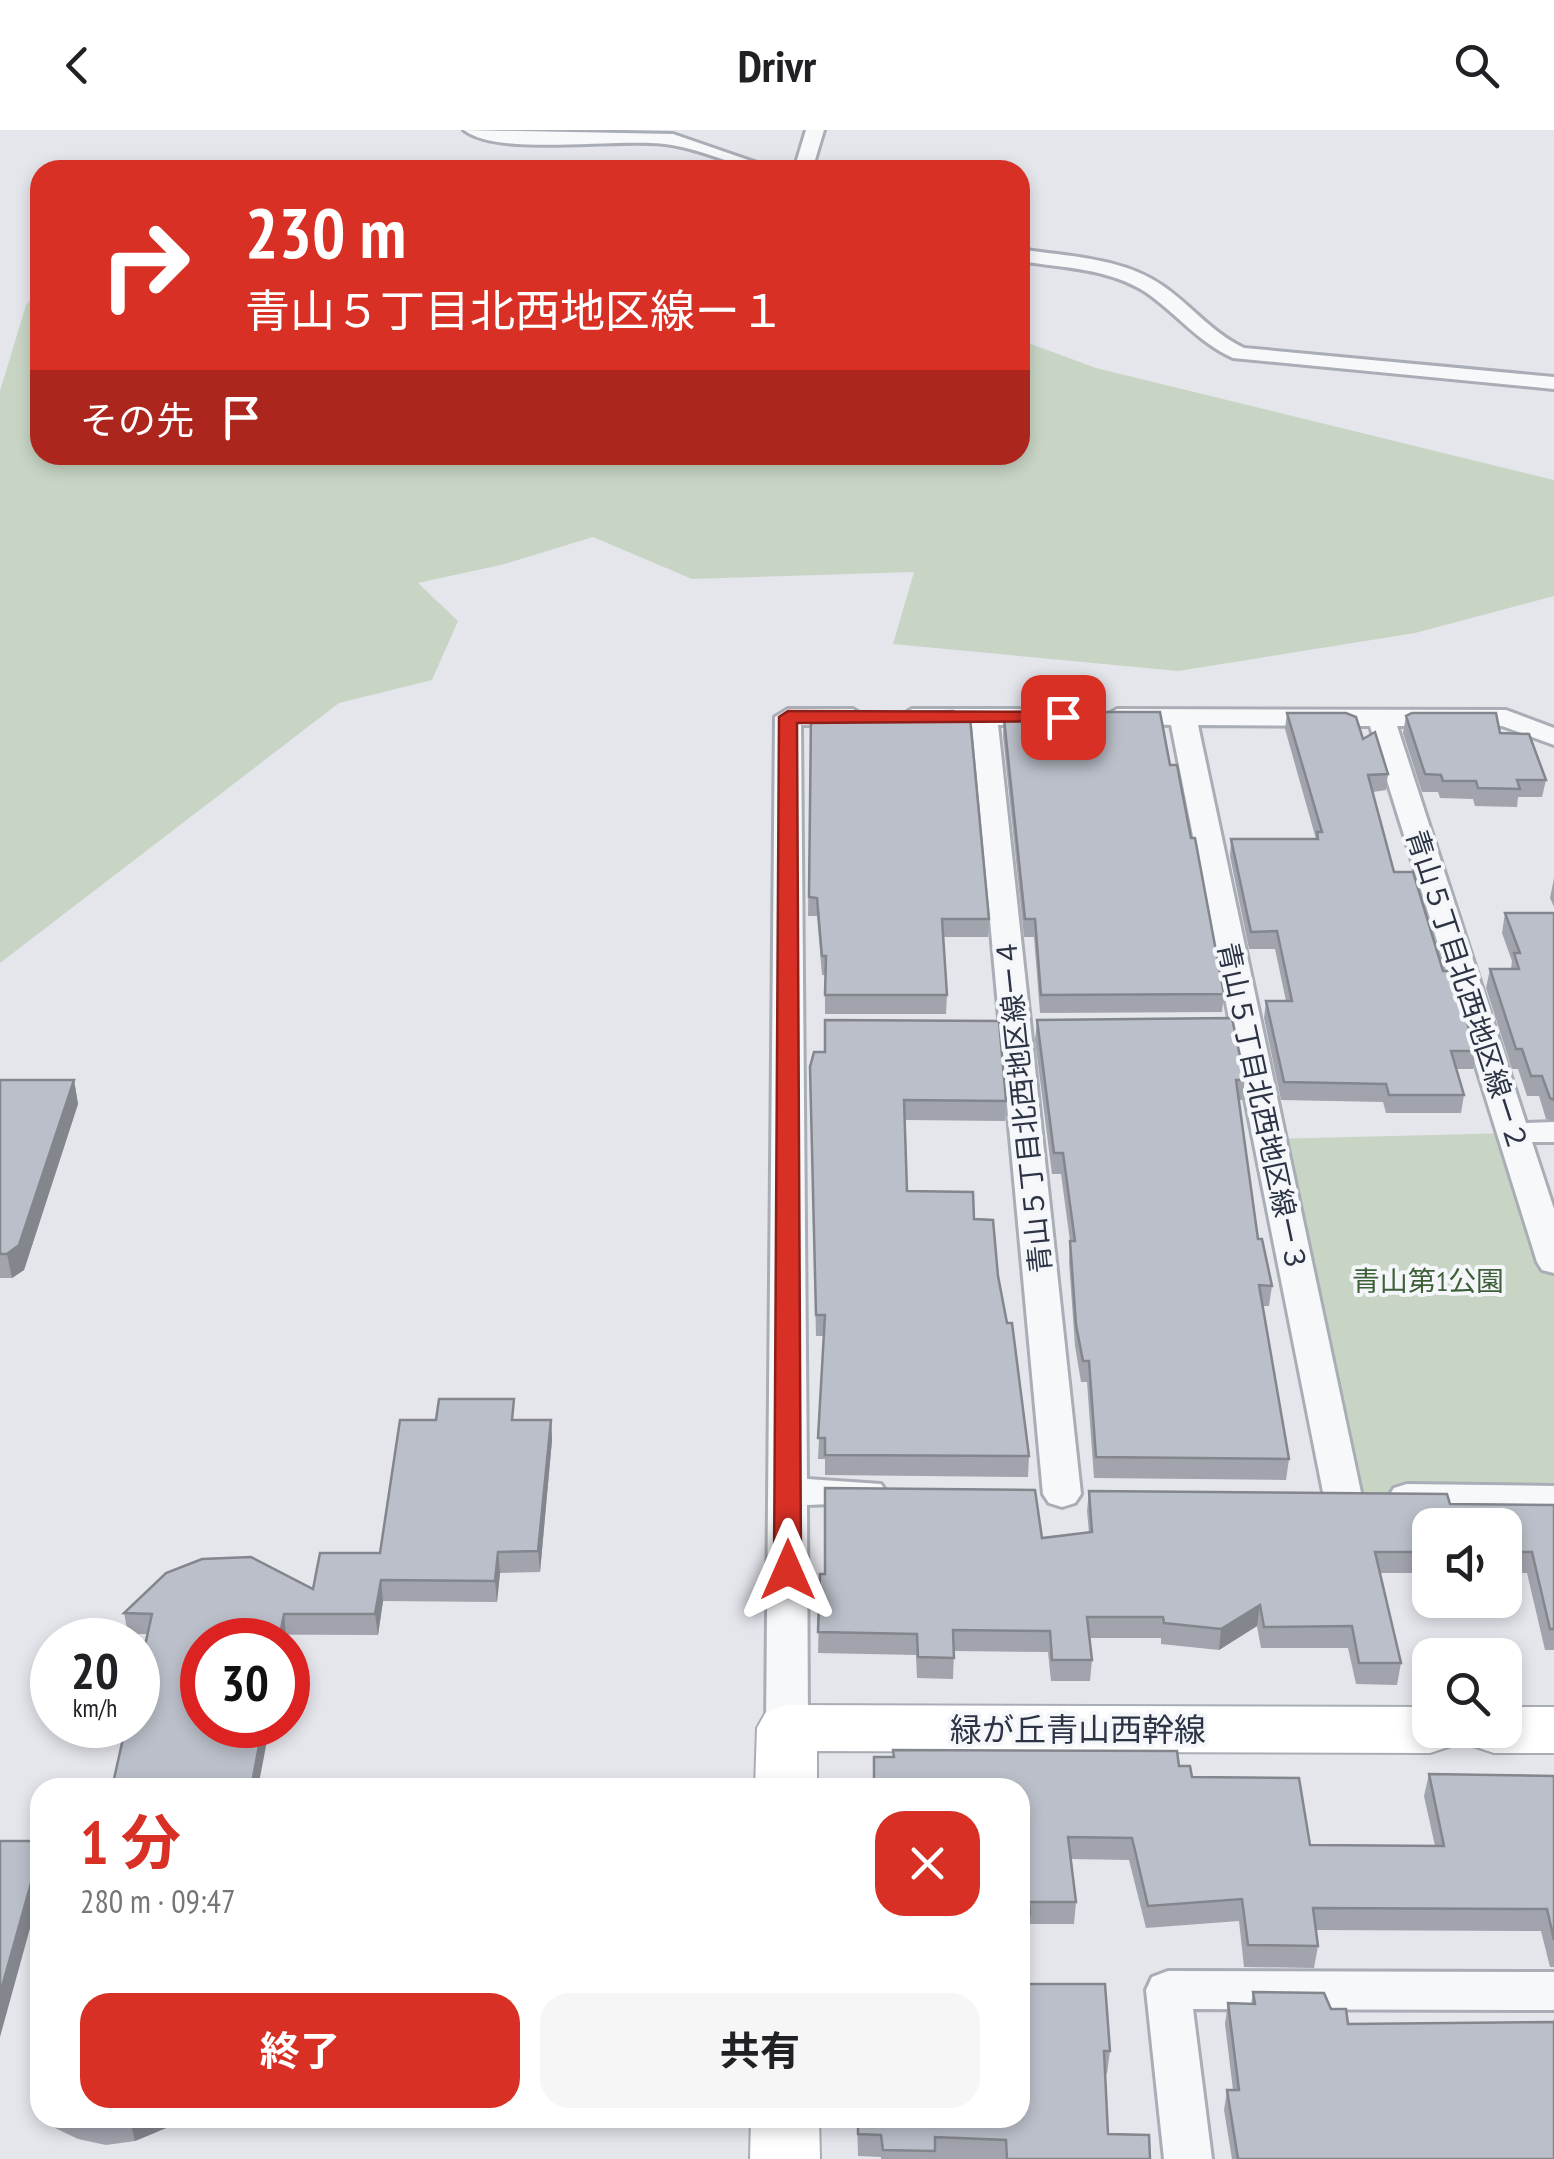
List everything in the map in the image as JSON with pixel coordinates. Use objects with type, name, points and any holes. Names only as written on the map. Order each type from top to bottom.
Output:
[{"type":"street","points":[[473,130],[528,138],[672,139],[737,160]]},
{"type":"street","points":[[806,160],[815,130]]},
{"type":"street","points":[[1030,258],[1113,270],[1141,280],[1209,342],[1240,354],[1554,382]]},
{"type":"street","points":[[786,1778],[791,1027],[788,717],[1506,718],[1554,737]]},
{"type":"street","name":"青山５丁目北西地区線ー４","points":[[984,717],[1016,1028],[1081,1494],[1023,1494]]},
{"type":"street","name":"青山５丁目北西地区線ー３","points":[[1182,718],[1246,1026],[1324,1497],[1554,1499]]},
{"type":"street","name":"青山５丁目北西地区線ー２","points":[[1381,718],[1554,1262]]},
{"type":"street","points":[[1208,1026],[1246,1026]]},
{"type":"street","points":[[791,1027],[828,1027]]},
{"type":"street","points":[[978,1028],[1054,1028]]},
{"type":"street","points":[[1513,1134],[1554,1132]]},
{"type":"street","points":[[788,1492],[906,1493]]},
{"type":"street","name":"緑が丘青山西幹線","points":[[786,1728],[1412,1730]]},
{"type":"street","points":[[1522,1730],[1554,1730]]},
{"type":"street","points":[[1188,2159],[1168,1990],[1554,1992]]},
{"type":"street","points":[[785,2128],[785,2159]]},
{"type":"green space","points":[[30,300],[30,465],[1030,465],[1030,344],[1096,368],[1554,480],[1554,596],[1415,633],[1178,671],[893,644],[914,572],[692,579],[593,537],[505,564],[418,583],[458,621],[432,680],[339,703],[0,963],[0,391]]},
{"type":"green space","name":"青山第1公園","points":[[1513,1133],[1554,1262],[1554,1499],[1343,1497],[1270,1139]]},
{"type":"building","points":[[953,711],[953,717],[970,718],[989,919],[942,919],[947,995],[825,995],[826,956],[822,956],[817,898],[809,897],[811,714]]},
{"type":"building","points":[[1018,712],[1160,712],[1170,765],[1177,765],[1191,838],[1195,838],[1224,994],[1041,995],[1035,919],[1025,919],[1004,719],[1019,720]]},
{"type":"building","points":[[1287,713],[1346,713],[1356,717],[1363,739],[1375,732],[1388,774],[1368,775],[1394,872],[1413,872],[1443,971],[1451,971],[1476,1051],[1451,1051],[1464,1095],[1389,1095],[1386,1084],[1284,1082],[1266,1001],[1292,1001],[1277,931],[1251,932],[1231,839],[1318,839],[1317,832],[1322,832]]},
{"type":"building","points":[[1496,713],[1500,733],[1529,734],[1546,780],[1517,780],[1520,789],[1478,788],[1476,781],[1443,781],[1441,775],[1425,774],[1406,716]]},
{"type":"building","points":[[1505,913],[1554,913],[1554,1100],[1542,1076],[1531,1076],[1522,1049],[1516,1049],[1490,969],[1519,969],[1514,953],[1520,953]]},
{"type":"building","points":[[1232,1018],[1245,1080],[1236,1080],[1258,1239],[1262,1239],[1272,1286],[1259,1285],[1289,1459],[1096,1457],[1089,1361],[1083,1361],[1076,1325],[1070,1241],[1075,1241],[1063,1153],[1054,1153],[1037,1020]]},
{"type":"building","points":[[825,1020],[999,1021],[1006,1101],[904,1100],[907,1191],[973,1192],[974,1219],[993,1220],[998,1276],[1007,1323],[1012,1323],[1029,1456],[825,1455],[825,1438],[818,1438],[825,1315],[816,1315],[810,1067],[814,1052],[825,1052]]},
{"type":"building","points":[[0,1080],[74,1080],[19,1245],[7,1254],[0,1254]]},
{"type":"building","points":[[439,1399],[514,1399],[512,1420],[551,1420],[538,1551],[498,1552],[495,1581],[381,1580],[375,1614],[180,1618],[180,1748],[259,1748],[253,1778],[114,1778],[121,1748],[160,1748],[160,1618],[124,1613],[166,1573],[202,1559],[251,1557],[313,1589],[320,1553],[380,1553],[400,1420],[436,1420]]},
{"type":"building","points":[[825,1488],[1035,1490],[1042,1538],[1092,1532],[1089,1491],[1447,1494],[1450,1504],[1554,1505],[1554,1629],[1550,1629],[1532,1552],[1522,1552],[1522,1508],[1412,1508],[1412,1552],[1375,1552],[1401,1663],[1359,1663],[1352,1626],[1264,1627],[1260,1605],[1221,1629],[1164,1623],[1163,1617],[1087,1617],[1092,1660],[1052,1660],[1050,1631],[953,1630],[954,1658],[918,1657],[917,1634],[818,1632],[820,1574],[825,1574]]},
{"type":"building","points":[[893,1750],[1177,1751],[1179,1766],[1190,1766],[1192,1777],[1299,1778],[1310,1845],[1444,1846],[1429,1774],[1554,1776],[1554,1940],[1547,1909],[1313,1908],[1318,1946],[1248,1945],[1242,1899],[1148,1906],[1132,1838],[1068,1837],[1076,1902],[1030,1902],[1030,1778],[874,1778],[874,1757],[894,1757]]},
{"type":"building","points":[[0,1841],[30,1841],[30,1887],[0,1994]]},
{"type":"building","points":[[1030,1984],[1105,1984],[1110,2051],[1104,2051],[1108,2134],[1149,2135],[1150,2159],[1007,2159],[1006,2140],[935,2137],[935,2151],[883,2150],[881,2135],[858,2134],[858,2128],[1030,2128]]},
{"type":"building","points":[[1253,1992],[1324,1993],[1331,2009],[1346,2009],[1348,2024],[1554,2022],[1554,2159],[1238,2159],[1227,2090],[1239,2090],[1228,2003],[1255,2004]]},
{"type":"route","points":[[788,1570],[788,717],[1063,717]]}]
